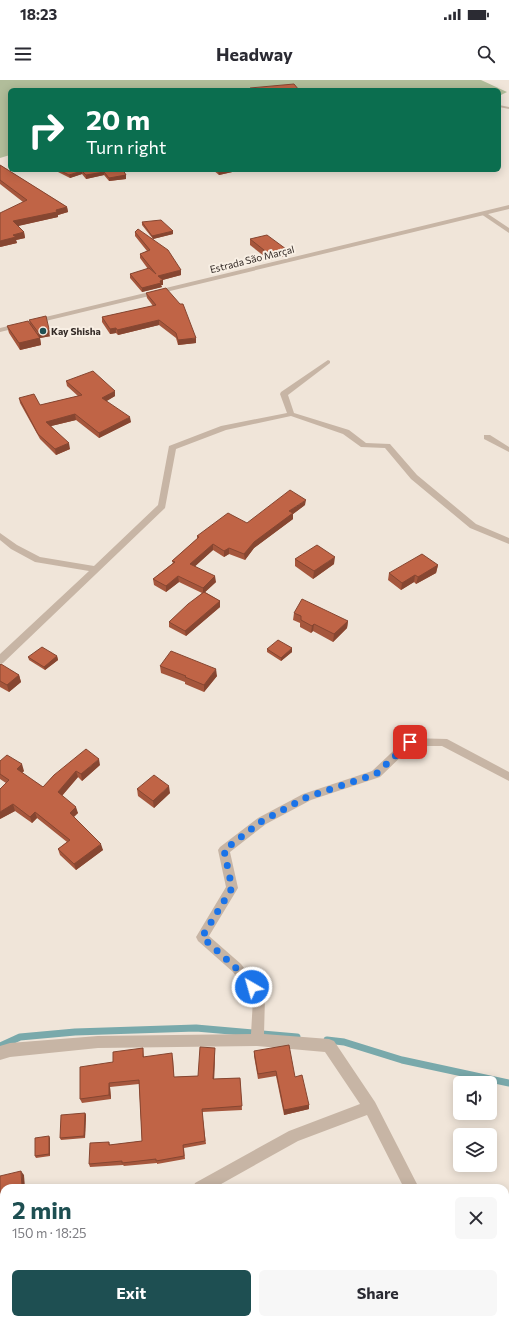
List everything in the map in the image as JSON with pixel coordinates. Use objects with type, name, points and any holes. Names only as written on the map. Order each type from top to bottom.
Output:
[{"type":"street","name":"Estrada São Marçal","points":[[0,330],[509,206]]},
{"type":"street","points":[[483,213],[509,231]]},
{"type":"street","points":[[291,414],[284,394],[328,362]]},
{"type":"street","points":[[0,660],[162,506],[172,448],[224,428],[291,414],[346,432],[364,445],[387,446],[414,477],[473,526],[509,541]]},
{"type":"street","points":[[487,437],[509,450]]},
{"type":"street","points":[[0,536],[14,547],[38,560],[97,569]]},
{"type":"street","points":[[257,1040],[259,996],[236,968],[202,937],[232,888],[224,850],[262,821],[307,797],[376,774],[410,742],[443,742],[509,777]]},
{"type":"street","points":[[0,1054],[10,1050],[98,1042],[257,1040],[329,1046],[370,1107],[410,1184]]},
{"type":"street","points":[[207,1184],[294,1136],[370,1107]]},
{"type":"green space","points":[[0,80],[481,80],[498,88],[8,88],[8,156],[0,158]]},
{"type":"green space","points":[[501,89],[507,92],[501,95]]},
{"type":"building","points":[[294,84],[297,88],[250,88]]},
{"type":"building","points":[[0,165],[8,170],[8,172],[11,172],[67,207],[56,210],[57,212],[13,221],[24,232],[13,235],[16,237],[0,241],[0,213],[27,200],[0,180]]},
{"type":"building","points":[[63,172],[79,172],[69,175]]},
{"type":"building","points":[[83,172],[104,172],[86,175]]},
{"type":"building","points":[[104,172],[124,172],[126,175],[109,178]]},
{"type":"building","points":[[161,220],[173,231],[152,236],[142,222]]},
{"type":"building","points":[[138,229],[168,250],[181,270],[158,276],[163,280],[160,281],[161,283],[142,288],[130,274],[149,268],[156,274],[140,254],[150,250],[135,232]]},
{"type":"building","points":[[267,235],[286,249],[269,254],[250,239]]},
{"type":"building","points":[[166,288],[180,304],[183,304],[196,338],[178,340],[176,333],[159,320],[117,330],[116,328],[110,329],[102,317],[156,305],[146,293]]},
{"type":"building","points":[[46,316],[49,329],[38,332],[29,320]]},
{"type":"building","points":[[28,321],[40,338],[19,343],[7,326]]},
{"type":"building","points":[[93,371],[115,391],[102,398],[130,417],[99,433],[75,414],[46,422],[69,443],[55,449],[38,434],[19,398],[34,394],[40,405],[82,395],[66,381]]},
{"type":"building","points":[[290,490],[306,500],[289,511],[293,513],[254,542],[244,554],[229,548],[224,551],[213,544],[190,564],[215,576],[203,588],[178,576],[166,586],[153,579],[175,562],[172,561],[199,537],[197,536],[228,513],[247,523]]},
{"type":"building","points":[[317,545],[335,557],[314,571],[295,559]]},
{"type":"building","points":[[422,554],[438,565],[418,577],[415,575],[402,583],[389,573]]},
{"type":"building","points":[[204,592],[220,601],[185,631],[169,622],[188,604]]},
{"type":"building","points":[[302,599],[348,621],[334,634],[314,624],[312,626],[301,620],[301,616],[294,613]]},
{"type":"building","points":[[278,640],[292,648],[281,658],[267,649]]},
{"type":"building","points":[[42,647],[57,656],[44,667],[28,657]]},
{"type":"building","points":[[171,651],[216,669],[204,685],[160,666]]},
{"type":"building","points":[[1,664],[19,675],[7,685],[0,681]]},
{"type":"building","points":[[86,749],[99,759],[81,774],[76,771],[58,792],[76,807],[70,813],[101,844],[74,864],[58,849],[70,840],[35,812],[30,817],[13,804],[0,812],[0,789],[9,780],[0,774],[0,761],[7,755],[22,764],[17,769],[43,787],[54,775]]},
{"type":"building","points":[[154,775],[169,786],[153,801],[137,789]]},
{"type":"building","points":[[289,1045],[295,1077],[302,1075],[309,1105],[284,1110],[276,1071],[258,1074],[254,1051]]},
{"type":"building","points":[[200,1047],[215,1048],[213,1079],[240,1078],[242,1106],[202,1109],[205,1141],[183,1145],[184,1156],[156,1161],[156,1159],[122,1163],[122,1161],[89,1164],[90,1143],[109,1142],[109,1145],[142,1141],[139,1080],[109,1083],[109,1095],[80,1099],[80,1067],[113,1062],[113,1052],[143,1048],[143,1057],[172,1053],[174,1077],[198,1076]]},
{"type":"building","points":[[85,1113],[84,1136],[60,1138],[61,1115]]},
{"type":"building","points":[[49,1136],[49,1154],[35,1156],[35,1138]]},
{"type":"building","points":[[21,1171],[22,1184],[0,1184],[0,1176]]},
{"type":"waterway","points":[[0,1046],[20,1037],[75,1032],[196,1028],[297,1037]]},
{"type":"waterway","points":[[327,1040],[344,1042],[402,1060],[509,1083]]},
{"type":"place","name":"Kay Shisha","points":[[43,331]]},
{"type":"route","points":[[252,987],[236,968],[202,937],[232,888],[224,850],[262,821],[307,797],[376,774],[410,742]]}]
